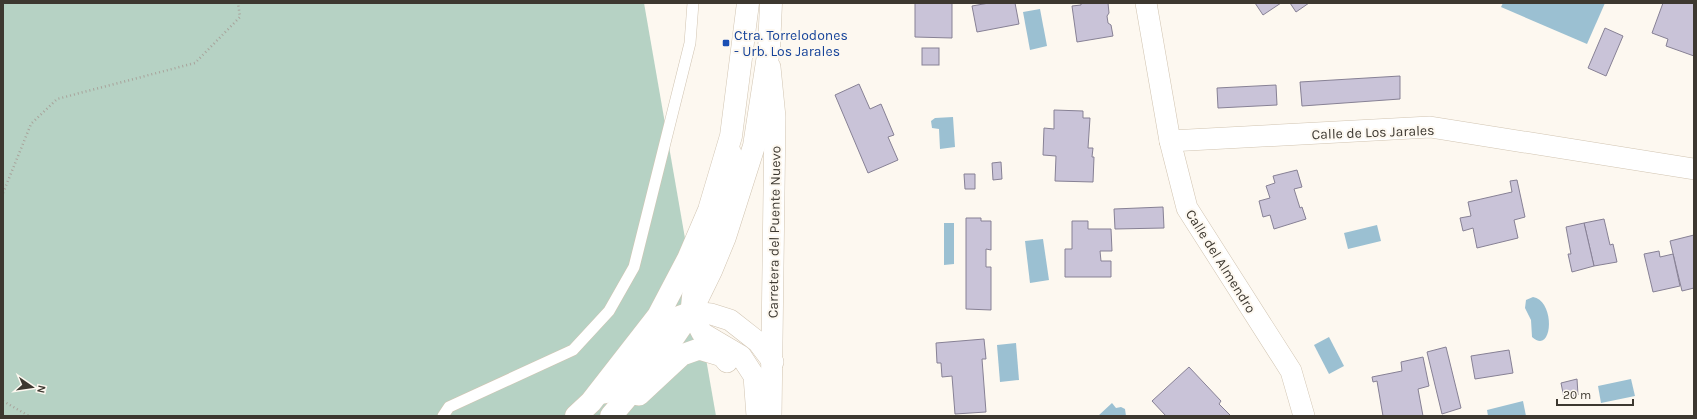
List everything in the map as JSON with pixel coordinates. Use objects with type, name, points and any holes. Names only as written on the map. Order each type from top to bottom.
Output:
[{"type":"main road","points":[[583,409],[658,316],[688,259],[709,210],[731,136],[748,3]]},
{"type":"main road","points":[[611,416],[656,363],[691,312],[711,272],[725,237],[754,146],[769,49],[771,3]]},
{"type":"street","name":"Calle del Almendro","points":[[1146,3],[1170,142],[1187,208],[1291,371],[1304,416]]},
{"type":"street","name":"Carretera del Puente Nuevo","points":[[761,415],[773,362],[775,117],[769,49]]},
{"type":"street","name":"Calle de Los Jarales","points":[[1170,142],[1430,127],[1694,169]]},
{"type":"street","points":[[731,136],[729,187],[694,281],[691,312],[702,333],[741,356],[754,376],[761,415]]},
{"type":"street","points":[[583,409],[621,380],[675,318],[691,312],[711,314],[730,320],[758,342],[773,362]]},
{"type":"street","points":[[617,416],[682,354],[699,349],[722,356],[746,384],[761,415]]},
{"type":"lane","points":[[442,416],[449,407],[573,350],[609,311],[634,267],[690,44],[693,3]]},
{"type":"path","points":[[3,193],[31,124],[56,99],[195,64],[240,17],[238,3]]},
{"type":"path","points":[[3,401],[29,416]]},
{"type":"green space","points":[[3,3],[644,3],[716,416],[3,416]]},
{"type":"water","points":[[1503,3],[1605,3],[1587,44],[1501,7]]},
{"type":"water","points":[[1040,9],[1047,46],[1030,50],[1023,12]]},
{"type":"water","points":[[953,117],[955,147],[940,149],[939,129],[932,128],[931,121],[935,118]]},
{"type":"water","points":[[944,223],[954,223],[954,264],[944,265]]},
{"type":"water","points":[[1377,225],[1381,241],[1348,249],[1344,233]]},
{"type":"water","points":[[1043,239],[1049,280],[1030,283],[1025,241]]},
{"type":"water","points":[[1533,297],[1540,301],[1546,308],[1548,316],[1548,334],[1544,339],[1539,341],[1532,337],[1531,320],[1525,308],[1526,300]]},
{"type":"water","points":[[1329,337],[1344,366],[1329,374],[1314,345]]},
{"type":"water","points":[[1016,343],[1019,380],[1000,382],[997,345]]},
{"type":"water","points":[[1631,379],[1635,396],[1601,403],[1598,386]]},
{"type":"water","points":[[1523,401],[1526,416],[1488,416],[1487,410]]},
{"type":"water","points":[[1112,403],[1116,408],[1121,407],[1125,409],[1126,416],[1098,416]]},
{"type":"building","points":[[915,3],[952,3],[952,38],[915,37]]},
{"type":"building","points":[[989,3],[1015,3],[1019,24],[977,32],[972,6]]},
{"type":"building","points":[[1081,3],[1108,3],[1108,23],[1111,25],[1113,36],[1077,42],[1072,6],[1081,5]]},
{"type":"building","points":[[1255,3],[1281,3],[1263,15]]},
{"type":"building","points":[[1290,3],[1309,3],[1296,12]]},
{"type":"building","points":[[1663,3],[1694,3],[1694,56],[1666,46],[1668,39],[1652,33]]},
{"type":"building","points":[[1605,28],[1623,36],[1606,76],[1588,68]]},
{"type":"building","points":[[922,48],[939,48],[939,65],[922,65]]},
{"type":"building","points":[[1400,76],[1400,99],[1302,106],[1300,82]]},
{"type":"building","points":[[859,84],[870,109],[881,104],[894,135],[888,137],[898,160],[868,173],[835,95]]},
{"type":"building","points":[[1276,85],[1277,105],[1218,108],[1217,88]]},
{"type":"building","points":[[1054,110],[1083,111],[1083,118],[1090,118],[1088,148],[1093,148],[1093,182],[1055,181],[1056,156],[1043,155],[1044,128],[1054,129]]},
{"type":"building","points":[[1001,162],[1002,179],[993,180],[992,163]]},
{"type":"building","points":[[1297,170],[1302,187],[1294,189],[1300,208],[1302,207],[1306,219],[1274,229],[1270,215],[1263,217],[1259,201],[1270,198],[1266,186],[1275,183],[1273,176]]},
{"type":"building","points":[[964,174],[975,174],[975,189],[965,189]]},
{"type":"building","points":[[1517,180],[1525,217],[1514,220],[1518,238],[1477,248],[1473,228],[1463,231],[1460,218],[1471,216],[1468,202],[1512,192],[1510,181]]},
{"type":"building","points":[[1163,207],[1164,228],[1115,229],[1114,209]]},
{"type":"building","points":[[966,218],[981,218],[981,221],[991,221],[991,250],[986,249],[986,267],[991,267],[991,310],[966,309]]},
{"type":"building","points":[[1604,219],[1610,245],[1613,244],[1617,262],[1594,266],[1584,223]]},
{"type":"building","points":[[1072,221],[1088,221],[1088,229],[1111,229],[1112,251],[1100,251],[1101,261],[1111,261],[1111,277],[1065,277],[1065,249],[1072,249]]},
{"type":"building","points":[[1584,223],[1594,266],[1572,272],[1568,254],[1571,254],[1566,227]]},
{"type":"building","points":[[1694,235],[1694,288],[1682,291],[1670,241]]},
{"type":"building","points":[[1659,251],[1660,257],[1673,254],[1680,286],[1653,292],[1644,254]]},
{"type":"building","points":[[984,339],[986,359],[982,359],[986,412],[955,414],[952,376],[942,377],[941,363],[937,363],[936,343]]},
{"type":"building","points":[[1446,347],[1461,408],[1442,414],[1427,352]]},
{"type":"building","points":[[1509,350],[1513,373],[1475,379],[1471,356]]},
{"type":"building","points":[[1423,357],[1429,386],[1418,389],[1423,416],[1383,416],[1377,381],[1373,382],[1372,377],[1402,371],[1401,362]]},
{"type":"building","points":[[1189,367],[1221,401],[1219,404],[1231,416],[1166,416],[1152,401]]},
{"type":"building","points":[[1577,379],[1578,395],[1564,398],[1561,383]]},
{"type":"place","name":"Ctra. Torrelodones - Urb. Los Jarales","points":[[726,43]]}]
